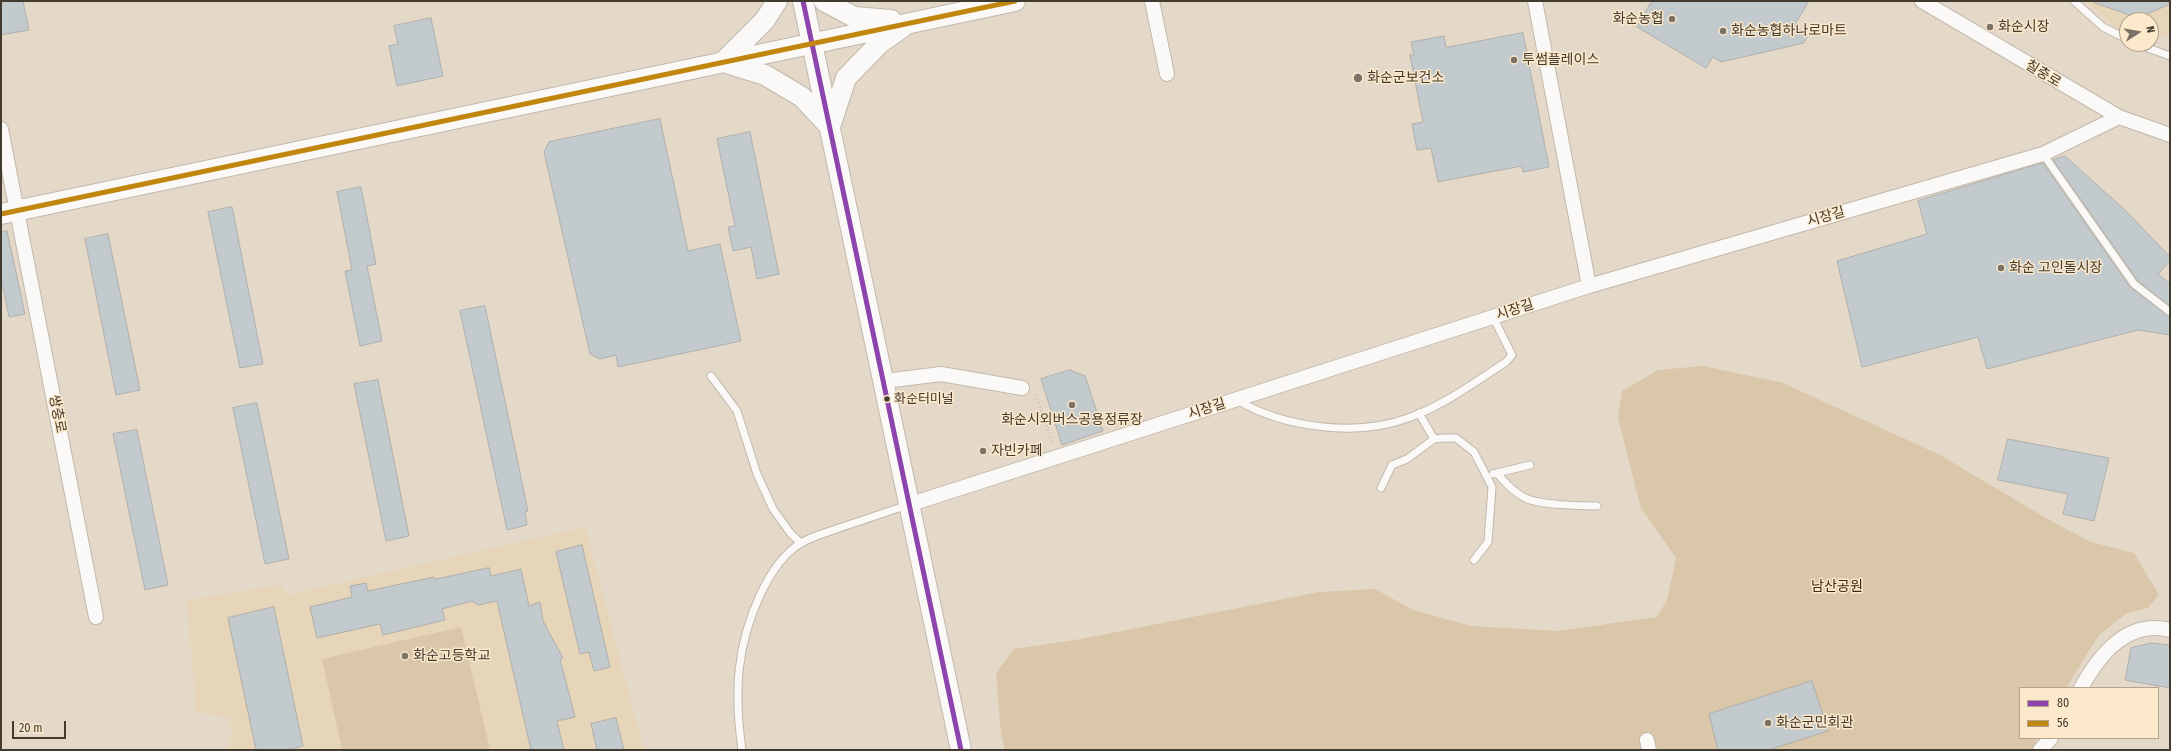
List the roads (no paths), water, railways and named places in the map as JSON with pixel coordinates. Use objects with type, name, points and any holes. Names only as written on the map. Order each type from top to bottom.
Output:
[{"type":"street","points":[[723,62],[765,20],[777,1]]},
{"type":"street","points":[[803,1],[885,381],[962,750]]},
{"type":"street","points":[[824,1],[854,17],[911,22]]},
{"type":"street","points":[[9,212],[1015,1]]},
{"type":"street","points":[[1152,1],[1167,74]]},
{"type":"street","points":[[1535,1],[1589,286]]},
{"type":"street","name":"칠충로","points":[[1922,1],[2119,118],[2170,135]]},
{"type":"street","points":[[830,127],[846,78],[880,43],[911,22]]},
{"type":"street","points":[[723,62],[764,75],[802,97],[830,127]]},
{"type":"street","name":"시장길","points":[[911,504],[1589,286],[2043,154],[2119,118]]},
{"type":"street","name":"쌍충로","points":[[1,129],[9,212],[96,617]]},
{"type":"street","points":[[885,381],[941,374],[1022,388]]},
{"type":"street","points":[[2082,687],[2094,665],[2104,652],[2127,635],[2157,628],[2170,630]]},
{"type":"lane","points":[[2074,1],[2103,27],[2119,35]]},
{"type":"lane","points":[[2159,52],[2170,56]]},
{"type":"lane","points":[[2043,154],[2134,284],[2170,312]]},
{"type":"lane","points":[[1236,399],[1271,416],[1310,426],[1353,427],[1386,425],[1419,413],[1485,376],[1506,362],[1512,355],[1493,317]]},
{"type":"lane","points":[[711,376],[737,411],[757,474],[773,509],[791,534],[801,543]]},
{"type":"lane","points":[[1419,413],[1434,440]]},
{"type":"lane","points":[[1381,488],[1392,465],[1407,459],[1434,440],[1456,438],[1464,443],[1474,452],[1492,487],[1488,542],[1474,560]]},
{"type":"lane","points":[[1487,476],[1530,466]]},
{"type":"lane","points":[[1497,473],[1512,490],[1526,499],[1578,506],[1598,506]]},
{"type":"lane","points":[[742,750],[737,704],[738,675],[747,627],[771,573],[780,561],[801,543],[911,504]]},
{"type":"place","name":"화순농협","points":[[1672,19]]},
{"type":"place","name":"화순시장","points":[[1990,27]]},
{"type":"place","name":"화순농협하나로마트","points":[[1723,31]]},
{"type":"place","name":"투썸플레이스","points":[[1514,60]]},
{"type":"place","name":"화순군보건소","points":[[1358,78]]},
{"type":"place","name":"화순 고인돌시장","points":[[2001,268]]},
{"type":"place","name":"화순터미널","points":[[887,399]]},
{"type":"place","name":"화순시외버스공용정류장","points":[[1072,405]]},
{"type":"place","name":"자빈카페","points":[[983,451]]},
{"type":"place","name":"화순고등학교","points":[[405,656]]},
{"type":"place","name":"화순군민회관","points":[[1768,723]]},
{"type":"park label","name":"남산공원","points":[[1837,587]]}]
